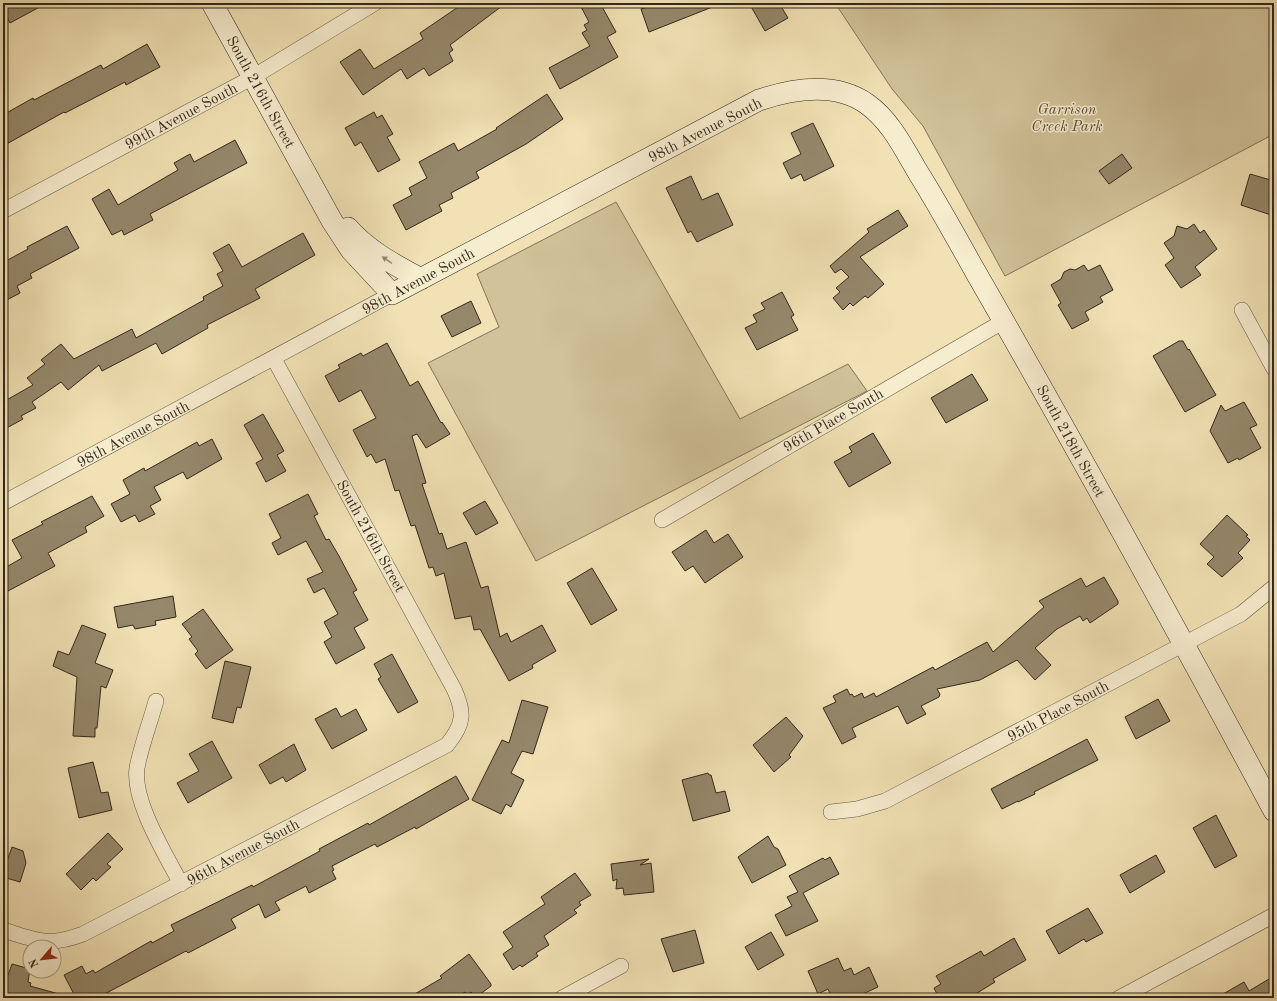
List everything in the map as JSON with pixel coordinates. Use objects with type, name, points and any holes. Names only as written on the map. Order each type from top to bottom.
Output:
[{"type":"street","name":"South 216th Street","points":[[212,3],[332,221],[351,250],[392,294]]},
{"type":"street","name":"99th Avenue South","points":[[3,211],[253,77],[375,3]]},
{"type":"street","name":"98th Avenue South","points":[[3,502],[758,100],[783,92],[806,90],[842,93]]},
{"type":"street","name":"South 218th Street","points":[[842,93],[866,103],[887,122],[933,197],[1004,321],[1184,645],[1274,811]]},
{"type":"street","name":"South 216th Street","points":[[311,181],[357,239],[390,263],[421,279]]},
{"type":"street","points":[[1242,310],[1274,369]]},
{"type":"street","name":"96th Place South","points":[[662,520],[1004,321]]},
{"type":"street","name":"South 216th Street","points":[[274,359],[454,689],[461,703],[462,716]]},
{"type":"street","name":"95th Place South","points":[[831,812],[857,809],[885,801],[1241,614],[1274,587]]},
{"type":"street","points":[[156,700],[137,769],[137,787],[145,811],[181,884]]},
{"type":"street","name":"96th Avenue South","points":[[3,930],[42,942],[64,942],[84,934],[447,745],[459,730],[462,716]]},
{"type":"street","points":[[1119,998],[1274,915]]},
{"type":"street","points":[[562,998],[622,966]]},
{"type":"green space","name":"Garrison Creek Park","points":[[835,3],[1274,3],[1274,134],[1005,276],[923,126],[892,89]]},
{"type":"green space","points":[[616,202],[740,419],[848,364],[867,391],[536,561],[428,363],[499,327],[477,274]]},
{"type":"building","points":[[3,3],[47,3],[10,23],[3,10]]},
{"type":"building","points":[[464,3],[506,3],[450,45],[453,50],[449,53],[453,61],[429,76],[424,68],[407,79],[401,69],[363,95],[340,62],[360,49],[374,69],[423,39],[420,33]]},
{"type":"building","points":[[579,3],[600,3],[616,32],[607,37],[618,57],[560,89],[549,68],[590,46],[582,33],[587,30],[584,25],[589,22]]},
{"type":"building","points":[[659,3],[720,4],[649,32],[641,9]]},
{"type":"building","points":[[749,3],[779,3],[788,18],[765,31]]},
{"type":"building","points":[[147,44],[160,67],[126,85],[125,82],[65,113],[64,112],[3,146],[3,115],[33,98],[34,100],[101,65],[103,69]]},
{"type":"building","points":[[547,94],[563,119],[526,144],[476,172],[479,178],[451,193],[453,198],[439,205],[442,211],[406,230],[393,205],[412,195],[409,188],[427,178],[419,162],[454,143],[458,151],[497,129],[496,128]]},
{"type":"building","points":[[374,112],[377,118],[382,115],[393,134],[387,137],[400,160],[378,172],[361,142],[355,146],[345,128]]},
{"type":"building","points":[[813,123],[834,166],[804,181],[801,174],[791,179],[783,163],[801,154],[791,133]]},
{"type":"building","points":[[235,140],[247,163],[150,214],[153,220],[124,235],[122,230],[112,235],[92,199],[109,189],[118,205],[178,170],[174,163],[190,154],[194,162]]},
{"type":"building","points":[[1122,154],[1132,168],[1109,184],[1099,171]]},
{"type":"building","points":[[1250,174],[1274,181],[1274,216],[1241,205]]},
{"type":"building","points":[[691,176],[702,200],[718,193],[733,225],[697,242],[691,231],[688,233],[666,188]]},
{"type":"building","points":[[898,210],[908,226],[860,257],[884,284],[868,298],[865,296],[853,306],[850,303],[843,310],[833,298],[840,292],[836,288],[849,277],[841,269],[835,273],[830,266],[869,232],[867,229]]},
{"type":"building","points":[[1194,224],[1200,233],[1204,230],[1217,249],[1195,267],[1201,275],[1181,288],[1165,265],[1174,258],[1164,243],[1174,236],[1177,226],[1187,229]]},
{"type":"building","points":[[67,226],[79,248],[30,274],[32,278],[17,286],[20,293],[3,302],[3,260],[4,262],[28,249],[27,247]]},
{"type":"building","points":[[303,233],[315,255],[255,289],[260,298],[207,325],[208,328],[162,354],[156,343],[102,371],[99,365],[68,390],[61,382],[32,402],[36,408],[21,416],[23,419],[3,430],[3,402],[33,385],[27,378],[45,364],[41,360],[61,344],[74,359],[132,329],[136,338],[204,300],[203,297],[223,286],[217,274],[223,271],[213,253],[229,244],[242,267]]},
{"type":"building","points":[[1084,265],[1088,271],[1100,265],[1113,290],[1100,297],[1103,302],[1085,312],[1089,320],[1072,329],[1058,305],[1061,303],[1051,285],[1061,279],[1064,272],[1070,269],[1075,270]]},
{"type":"building","points":[[782,292],[794,315],[791,317],[798,330],[757,350],[745,328],[757,322],[753,315],[765,309],[761,303]]},
{"type":"building","points":[[471,301],[481,323],[452,337],[441,316]]},
{"type":"building","points":[[1179,341],[1183,341],[1188,350],[1189,349],[1216,395],[1185,412],[1153,356]]},
{"type":"building","points":[[387,343],[410,386],[418,381],[441,423],[442,422],[450,434],[426,448],[417,434],[412,436],[426,483],[422,484],[439,534],[442,533],[447,549],[466,542],[481,588],[488,586],[500,637],[507,633],[511,642],[542,625],[556,651],[532,665],[533,668],[509,681],[480,629],[474,630],[471,616],[455,619],[444,573],[436,576],[433,567],[429,568],[415,525],[411,526],[399,490],[395,491],[385,459],[376,463],[371,454],[367,457],[353,430],[376,418],[361,390],[339,402],[325,376],[340,368],[338,365],[361,353],[363,356]]},
{"type":"building","points":[[972,374],[988,400],[946,423],[931,398]]},
{"type":"building","points":[[1244,402],[1257,425],[1250,428],[1261,448],[1239,460],[1238,458],[1228,463],[1210,431],[1221,405],[1225,411]]},
{"type":"building","points":[[263,414],[284,451],[277,455],[286,471],[266,482],[256,463],[263,459],[244,425]]},
{"type":"building","points":[[873,433],[891,463],[849,487],[834,462],[852,452],[849,447]]},
{"type":"building","points":[[212,439],[222,459],[187,479],[183,472],[154,487],[161,500],[150,506],[155,514],[139,522],[135,515],[121,522],[111,504],[130,494],[123,480],[144,468],[145,471],[197,442],[199,446]]},
{"type":"building","points":[[308,494],[318,514],[314,516],[326,540],[329,539],[357,590],[353,592],[368,620],[354,628],[365,648],[336,664],[324,642],[332,637],[324,622],[338,614],[324,588],[314,593],[307,579],[323,572],[306,541],[278,555],[272,543],[281,538],[269,514]]},
{"type":"building","points":[[92,496],[104,516],[85,527],[87,532],[48,553],[55,566],[8,591],[3,581],[3,569],[22,558],[12,540],[43,524],[41,522]]},
{"type":"building","points":[[485,501],[498,523],[476,535],[463,513]]},
{"type":"building","points":[[1227,515],[1248,535],[1246,536],[1250,540],[1238,553],[1243,558],[1222,577],[1207,564],[1214,557],[1200,544]]},
{"type":"building","points":[[706,530],[714,543],[728,534],[743,557],[705,583],[693,566],[685,571],[672,552]]},
{"type":"building","points":[[592,568],[617,610],[591,625],[567,583]]},
{"type":"building","points":[[1104,577],[1118,601],[1118,604],[1090,623],[1087,618],[1083,621],[1080,616],[1057,629],[1035,648],[1051,665],[1035,680],[1017,660],[980,680],[937,689],[940,694],[939,697],[921,706],[926,714],[907,724],[898,706],[852,728],[856,737],[842,744],[823,708],[836,702],[833,696],[847,689],[850,695],[852,694],[854,697],[862,693],[864,698],[874,693],[876,697],[933,667],[935,670],[987,642],[993,652],[1044,607],[1039,601],[1081,578],[1086,587]]},
{"type":"building","points":[[173,596],[176,617],[155,621],[156,625],[135,629],[133,625],[118,628],[114,607]]},
{"type":"building","points":[[203,609],[233,650],[206,669],[195,654],[198,651],[189,639],[192,637],[182,624]]},
{"type":"building","points":[[82,625],[106,634],[95,663],[113,670],[106,688],[101,686],[95,737],[73,736],[77,677],[53,666],[58,651],[69,655]]},
{"type":"building","points":[[392,654],[418,702],[398,713],[378,679],[381,677],[374,664]]},
{"type":"building","points":[[225,661],[251,667],[241,708],[237,707],[233,723],[212,718]]},
{"type":"building","points":[[1158,699],[1170,721],[1136,739],[1125,717]]},
{"type":"building","points":[[522,700],[548,707],[533,754],[522,751],[511,773],[524,780],[511,807],[506,804],[501,814],[472,800],[502,740],[509,743]]},
{"type":"building","points":[[336,708],[341,717],[356,709],[367,730],[332,749],[315,719]]},
{"type":"building","points":[[786,717],[803,736],[789,755],[791,757],[774,772],[753,745]]},
{"type":"building","points":[[1087,739],[1098,760],[1034,792],[1035,794],[1002,809],[991,789]]},
{"type":"building","points":[[212,741],[232,778],[188,803],[177,783],[199,771],[189,754]]},
{"type":"building","points":[[294,744],[306,770],[286,782],[283,777],[270,784],[259,765]]},
{"type":"building","points":[[93,762],[101,793],[108,792],[112,810],[79,818],[68,768]]},
{"type":"building","points":[[708,773],[711,775],[716,793],[725,791],[730,811],[693,821],[682,780]]},
{"type":"building","points":[[456,776],[469,799],[416,829],[415,827],[377,847],[375,844],[332,866],[334,870],[332,871],[336,879],[309,893],[306,886],[275,902],[280,910],[265,918],[259,904],[231,919],[236,928],[188,953],[186,951],[97,998],[76,998],[64,975],[82,966],[86,974],[93,970],[95,973],[151,941],[152,943],[174,931],[171,925],[252,885],[253,887],[320,851],[319,849],[368,823],[369,825]]},
{"type":"building","points":[[1216,815],[1237,856],[1215,868],[1193,828]]},
{"type":"building","points":[[108,833],[123,849],[107,864],[111,867],[96,881],[93,878],[81,890],[66,874]]},
{"type":"building","points":[[768,836],[774,847],[778,849],[786,865],[752,883],[738,857]]},
{"type":"building","points":[[12,847],[23,851],[26,863],[20,882],[3,877],[3,863],[6,864]]},
{"type":"building","points":[[1156,855],[1165,872],[1130,893],[1120,875]]},
{"type":"building","points":[[830,857],[839,874],[803,893],[818,921],[786,936],[775,915],[792,906],[787,897],[798,892],[789,876],[823,858],[825,860]]},
{"type":"building","points":[[649,859],[640,865],[651,863],[654,892],[624,895],[623,888],[616,889],[617,879],[613,881],[611,864]]},
{"type":"building","points":[[575,873],[591,895],[579,902],[581,905],[574,910],[577,913],[544,936],[549,945],[536,953],[538,956],[522,967],[520,965],[513,970],[503,954],[513,947],[503,932],[545,904],[541,897]]},
{"type":"building","points":[[1088,908],[1103,933],[1086,942],[1084,939],[1059,954],[1046,931]]},
{"type":"building","points":[[695,930],[704,963],[673,972],[661,939]]},
{"type":"building","points":[[771,932],[784,955],[758,970],[745,947]]},
{"type":"building","points":[[1014,938],[1026,960],[993,979],[995,982],[969,998],[939,998],[934,988],[941,984],[936,976],[981,951],[984,956]]},
{"type":"building","points":[[469,954],[491,984],[491,986],[475,998],[471,992],[467,995],[465,992],[455,998],[408,998],[442,978],[440,976]]},
{"type":"building","points":[[838,958],[844,971],[851,968],[854,975],[869,967],[878,987],[854,998],[832,998],[828,989],[818,994],[808,971]]},
{"type":"building","points":[[12,964],[22,967],[22,979],[28,979],[28,982],[31,983],[30,986],[59,994],[58,998],[3,998],[3,989]]},
{"type":"building","points":[[1274,976],[1274,998],[1216,998],[1244,982],[1249,991]]}]
